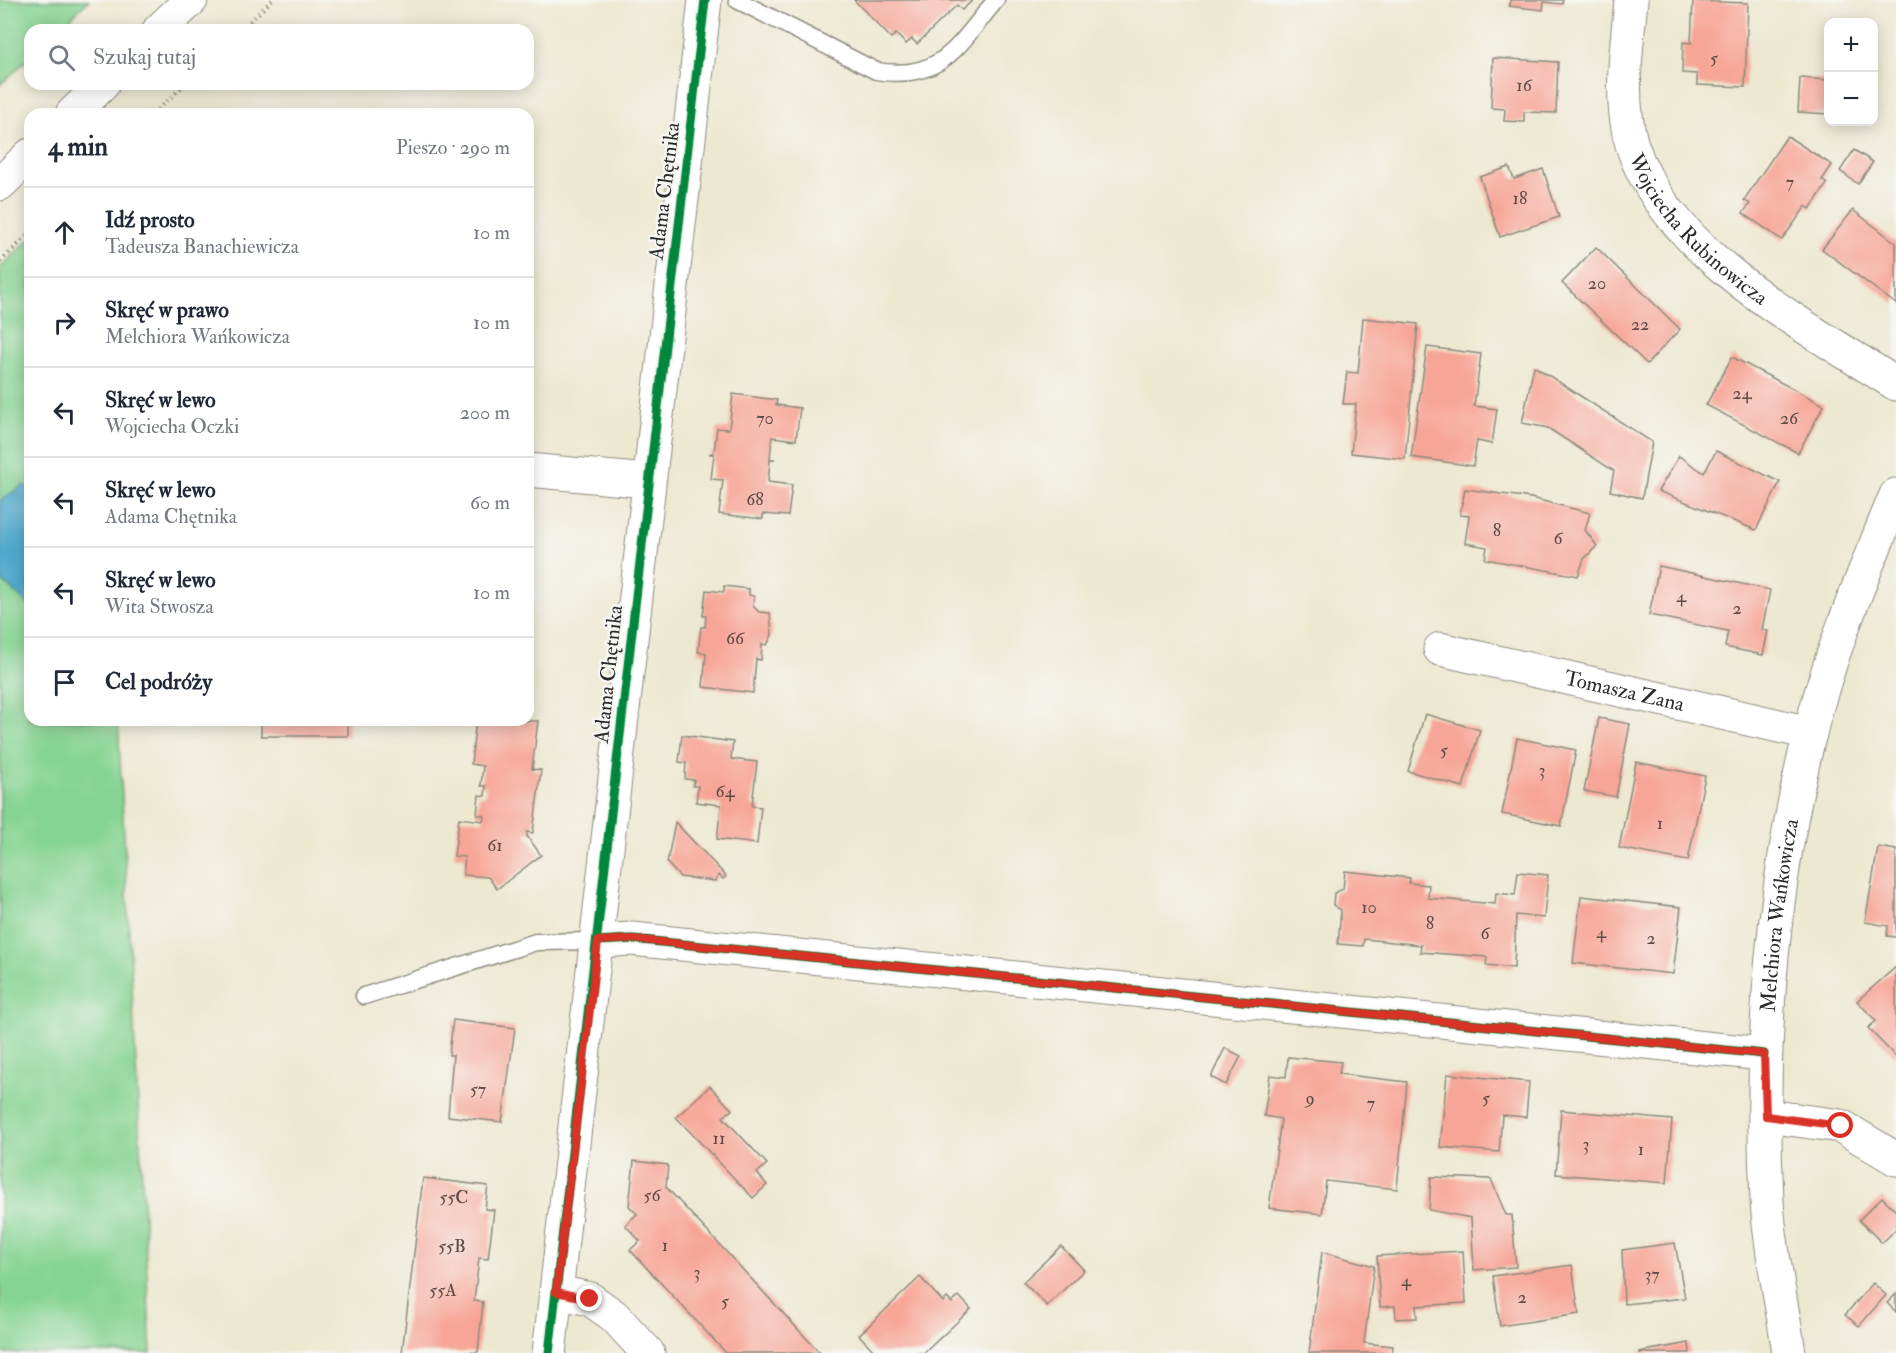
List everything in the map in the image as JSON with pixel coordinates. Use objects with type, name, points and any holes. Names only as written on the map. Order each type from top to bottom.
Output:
[{"type":"street","points":[[165,24],[191,0]]},
{"type":"street","name":"Adama Chętnika","points":[[549,1353],[598,941],[647,481],[705,0]]},
{"type":"street","name":"Wojciecha Rubinowicza","points":[[1631,0],[1624,91],[1632,144],[1650,186],[1673,220],[1717,264],[1810,329],[1896,384]]},
{"type":"street","points":[[78,108],[97,90]]},
{"type":"street","points":[[0,184],[24,161]]},
{"type":"street","points":[[534,471],[647,481]]},
{"type":"street","name":"Melchiora Wańkowicza","points":[[1789,1353],[1767,1202],[1764,1054],[1777,902],[1810,733],[1850,606],[1896,495]]},
{"type":"street","name":"Tomasza Zana","points":[[1440,650],[1810,733]]},
{"type":"street","points":[[598,941],[632,939],[1764,1054]]},
{"type":"street","points":[[1766,1116],[1841,1126],[1892,1149]]},
{"type":"street","points":[[556,1292],[590,1299],[614,1316],[648,1353]]},
{"type":"lane","points":[[737,0],[876,71],[901,75],[925,71],[947,58],[996,0]]},
{"type":"lane","points":[[364,996],[537,942],[598,941]]},
{"type":"path","points":[[247,24],[272,0]]},
{"type":"path","points":[[160,108],[179,90]]},
{"type":"path","points":[[0,262],[24,239]]},
{"type":"green space","points":[[0,0],[89,0],[64,24],[24,24],[24,63],[0,85]]},
{"type":"green space","points":[[24,245],[24,726],[118,726],[151,1353],[0,1353],[0,268]]},
{"type":"water","points":[[24,486],[24,601],[0,579],[0,501]]},
{"type":"building","points":[[854,0],[973,0],[962,10],[957,5],[917,44],[912,39],[906,44],[896,34],[891,38]]},
{"type":"building","points":[[1510,0],[1563,0],[1562,4],[1544,2],[1543,10],[1509,6]]},
{"type":"building","points":[[1693,1],[1748,3],[1745,87],[1697,85],[1697,74],[1682,73],[1683,42],[1691,43]]},
{"type":"building","points":[[1493,58],[1558,62],[1556,113],[1524,112],[1524,122],[1504,121],[1505,109],[1491,108]]},
{"type":"building","points":[[1800,78],[1824,80],[1824,114],[1798,112]]},
{"type":"building","points":[[1787,136],[1832,165],[1822,180],[1827,184],[1810,209],[1806,206],[1782,240],[1743,213],[1750,204],[1744,200]]},
{"type":"building","points":[[1854,150],[1873,162],[1858,184],[1840,171]]},
{"type":"building","points":[[1509,167],[1514,179],[1543,169],[1559,217],[1500,237],[1480,177]]},
{"type":"building","points":[[1853,210],[1896,243],[1896,304],[1822,249]]},
{"type":"building","points":[[1596,247],[1680,329],[1647,364],[1562,283]]},
{"type":"building","points":[[1363,318],[1418,324],[1405,459],[1351,453],[1356,404],[1343,404],[1347,372],[1358,373]]},
{"type":"building","points":[[1427,347],[1481,354],[1474,406],[1497,409],[1492,444],[1477,441],[1473,466],[1411,457]]},
{"type":"building","points":[[1732,357],[1824,405],[1798,453],[1706,405]]},
{"type":"building","points":[[1534,366],[1652,442],[1642,498],[1610,491],[1614,471],[1548,428],[1522,423]]},
{"type":"building","points":[[733,394],[777,400],[776,405],[800,408],[796,440],[772,437],[770,459],[775,459],[770,460],[768,482],[792,485],[788,516],[763,514],[763,519],[719,514],[723,480],[711,479],[714,454],[709,454],[714,452],[717,428],[729,429]]},
{"type":"building","points":[[1716,451],[1780,482],[1756,530],[1658,491],[1679,456],[1704,473]]},
{"type":"building","points":[[1465,489],[1531,498],[1590,513],[1585,530],[1597,546],[1584,559],[1578,576],[1485,559],[1487,547],[1465,543],[1469,516],[1460,515]]},
{"type":"building","points":[[1659,566],[1770,590],[1762,630],[1768,631],[1763,655],[1725,647],[1728,631],[1649,615]]},
{"type":"building","points":[[724,586],[749,589],[749,595],[754,596],[753,606],[759,612],[770,613],[772,635],[767,645],[762,644],[761,660],[756,659],[753,693],[703,687],[706,653],[698,652],[701,627],[705,627],[706,616],[703,616],[706,590],[724,592]]},
{"type":"building","points":[[1425,714],[1480,730],[1463,787],[1408,771]]},
{"type":"building","points":[[1599,718],[1630,724],[1616,797],[1584,791]]},
{"type":"building","points":[[534,721],[538,721],[532,769],[541,770],[533,833],[527,832],[527,836],[541,855],[497,889],[488,877],[463,875],[465,857],[454,856],[459,818],[483,821],[484,815],[477,815],[479,795],[485,796],[486,786],[481,786],[483,766],[471,764],[475,726],[534,726]]},
{"type":"building","points":[[261,726],[348,726],[348,736],[261,736]]},
{"type":"building","points":[[682,735],[733,742],[731,759],[757,762],[752,806],[761,807],[757,844],[717,839],[721,805],[696,802],[698,786],[693,786],[694,780],[685,779],[686,763],[679,762]]},
{"type":"building","points":[[1517,738],[1576,750],[1561,826],[1502,814]]},
{"type":"building","points":[[1636,762],[1705,776],[1688,861],[1619,848]]},
{"type":"building","points":[[675,822],[726,876],[723,879],[719,875],[715,881],[680,877],[667,863]]},
{"type":"building","points":[[1878,847],[1896,850],[1896,937],[1887,936],[1888,926],[1865,922]]},
{"type":"building","points":[[1345,871],[1410,878],[1409,883],[1429,885],[1428,898],[1495,904],[1496,893],[1515,895],[1518,872],[1548,875],[1544,918],[1516,915],[1514,968],[1486,965],[1487,957],[1420,952],[1421,945],[1364,939],[1363,946],[1338,944],[1341,910],[1333,905],[1334,893],[1343,889]]},
{"type":"building","points":[[1581,896],[1681,907],[1673,974],[1573,963]]},
{"type":"building","points":[[1896,967],[1896,1057],[1868,1028],[1876,1021],[1857,1001]]},
{"type":"building","points":[[453,1020],[515,1028],[502,1122],[448,1116],[453,1055],[449,1055]]},
{"type":"building","points":[[1225,1048],[1241,1056],[1226,1085],[1211,1077]]},
{"type":"building","points":[[1288,1057],[1341,1062],[1339,1074],[1407,1082],[1397,1189],[1326,1181],[1322,1214],[1269,1208],[1281,1119],[1264,1116],[1270,1075],[1286,1077]]},
{"type":"building","points":[[1447,1074],[1529,1082],[1526,1117],[1502,1115],[1499,1152],[1440,1147]]},
{"type":"building","points":[[710,1086],[732,1110],[723,1117],[767,1164],[757,1173],[767,1185],[753,1198],[676,1117]]},
{"type":"building","points":[[1561,1110],[1672,1120],[1667,1183],[1556,1174]]},
{"type":"building","points":[[634,1161],[668,1165],[666,1187],[820,1353],[726,1353],[630,1250],[640,1241],[625,1225],[637,1214],[629,1206]]},
{"type":"building","points":[[1431,1177],[1491,1179],[1506,1215],[1512,1215],[1516,1267],[1474,1270],[1471,1218],[1429,1210]]},
{"type":"building","points":[[423,1178],[488,1186],[485,1209],[494,1210],[488,1259],[479,1258],[474,1301],[483,1302],[478,1352],[402,1353]]},
{"type":"building","points":[[1882,1197],[1896,1211],[1896,1229],[1882,1243],[1859,1220]]},
{"type":"building","points":[[1675,1243],[1685,1298],[1624,1304],[1622,1250]]},
{"type":"building","points":[[1061,1246],[1084,1270],[1047,1306],[1023,1282]]},
{"type":"building","points":[[1463,1251],[1466,1303],[1416,1306],[1417,1318],[1396,1319],[1395,1306],[1380,1307],[1377,1256]]},
{"type":"building","points":[[1322,1252],[1374,1266],[1364,1343],[1393,1346],[1392,1353],[1309,1353]]},
{"type":"building","points":[[1572,1265],[1579,1314],[1500,1326],[1493,1276]]},
{"type":"building","points":[[920,1277],[943,1302],[947,1298],[952,1303],[959,1296],[971,1309],[924,1353],[876,1353],[859,1335]]},
{"type":"building","points":[[1873,1283],[1886,1295],[1859,1326],[1845,1315]]},
{"type":"building","points":[[1896,1294],[1896,1312],[1887,1303]]},
{"type":"building","points":[[1689,1343],[1690,1353],[1639,1353],[1639,1352]]},
{"type":"cycle path","points":[[549,1353],[705,0]]},
{"type":"cycle path","points":[[598,941],[632,939],[1764,1054]]},
{"type":"route","points":[[590,1299],[556,1292],[598,941],[632,939],[1764,1054],[1766,1116],[1841,1126]]}]
